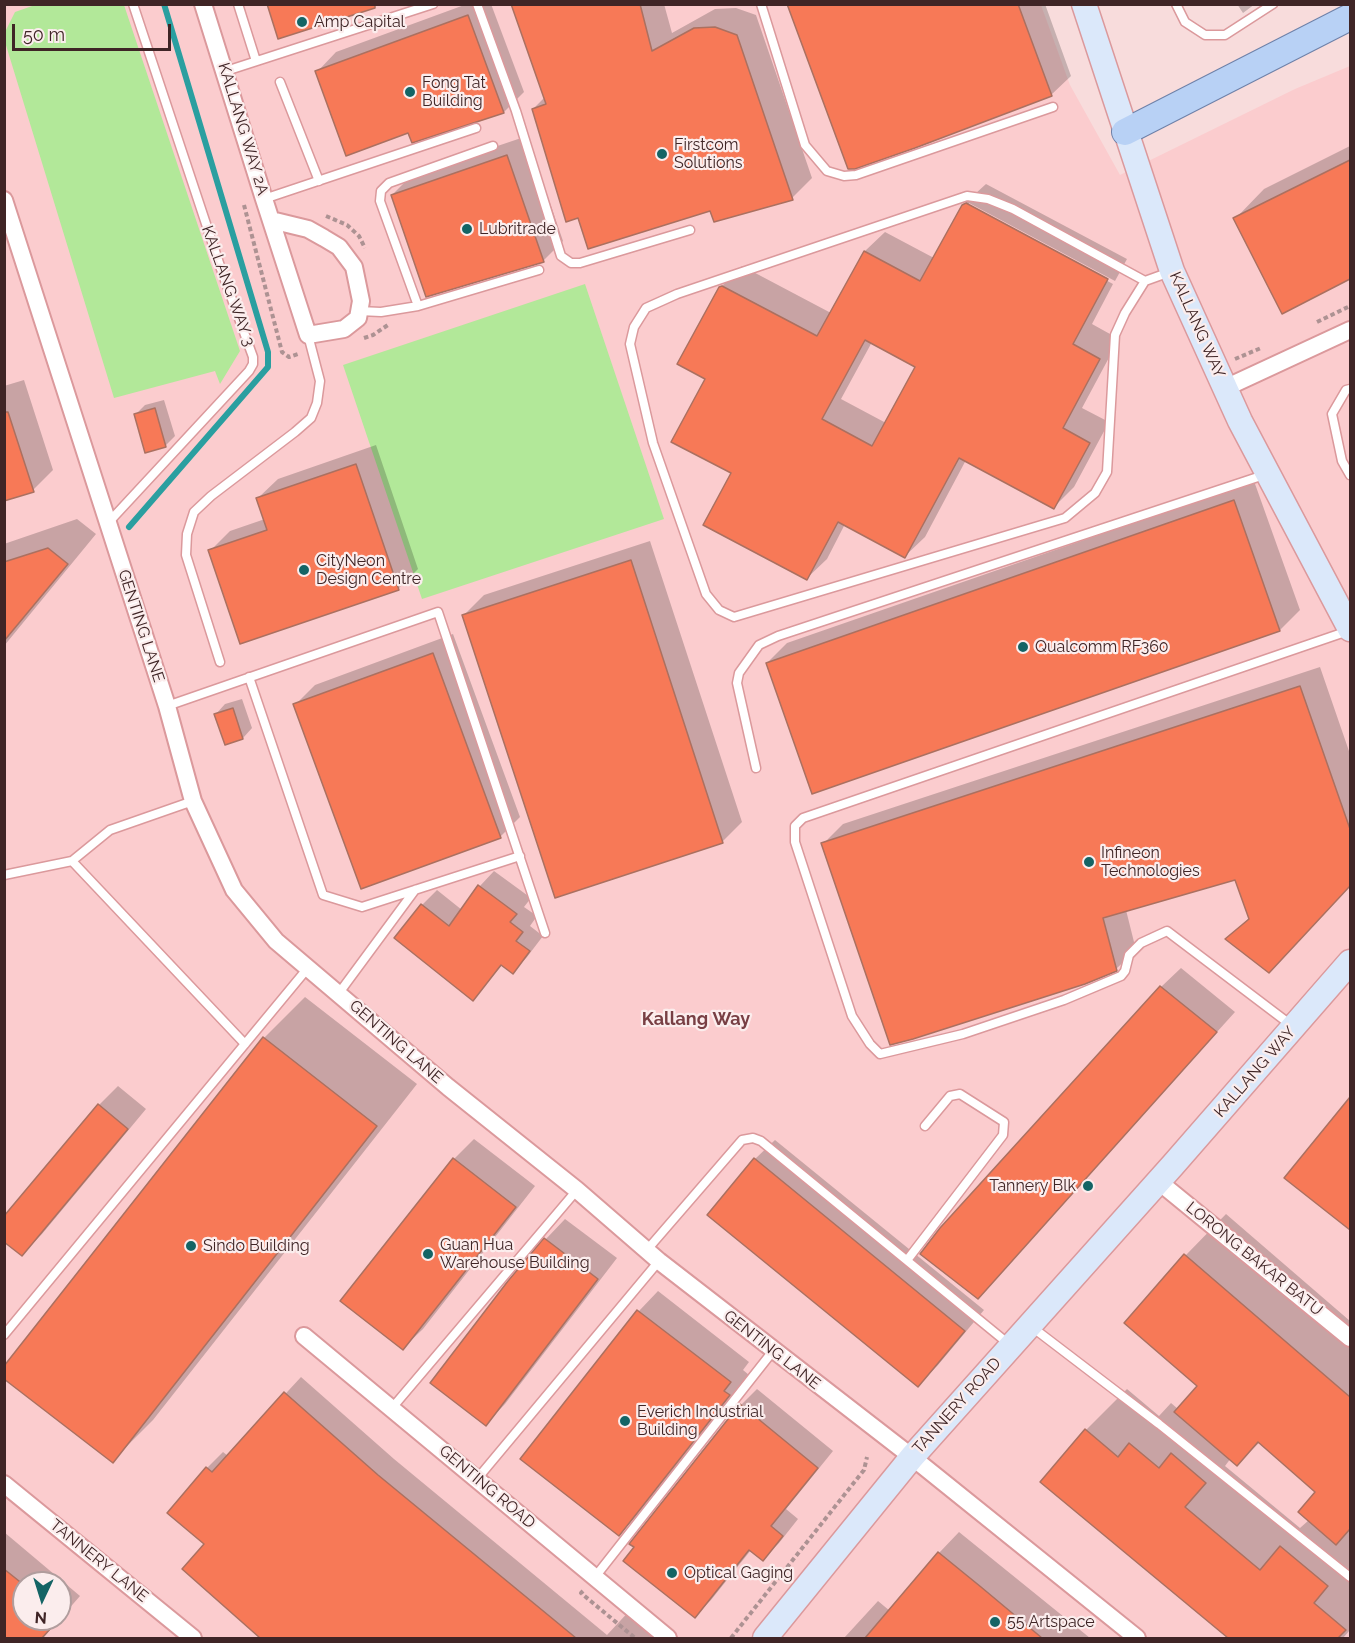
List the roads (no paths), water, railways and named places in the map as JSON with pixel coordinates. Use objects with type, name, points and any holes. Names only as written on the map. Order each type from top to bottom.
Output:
[{"type":"main road","points":[[1125,132],[1350,17]]},
{"type":"street","name":"KALLANG WAY 2A","points":[[203,4],[308,335]]},
{"type":"street","name":"KALLANG WAY","points":[[1084,4],[1172,272],[1267,474],[1350,630]]},
{"type":"street","name":"GENTING LANE","points":[[4,200],[167,706],[193,801],[234,890],[276,941],[448,1087],[577,1190],[653,1256],[912,1457],[1137,1638]]},
{"type":"street","points":[[271,220],[308,229],[339,247],[354,267],[361,301],[358,318],[344,329],[308,335]]},
{"type":"street","points":[[1220,377],[1350,330]]},
{"type":"street","name":"KALLANG WAY","points":[[1158,1181],[1350,962]]},
{"type":"street","name":"TANNERY ROAD","points":[[765,1638],[912,1457],[1158,1181]]},
{"type":"street","name":"LORONG BAKAR BATU","points":[[1158,1181],[1350,1338]]},
{"type":"street","name":"GENTING ROAD","points":[[304,1336],[668,1638]]},
{"type":"street","name":"TANNERY LANE","points":[[4,1484],[193,1638]]},
{"type":"lane","name":"KALLANG WAY 3","points":[[108,523],[249,371],[254,357],[221,269],[133,4]]},
{"type":"lane","points":[[238,4],[256,61]]},
{"type":"lane","points":[[226,71],[433,4]]},
{"type":"lane","points":[[477,4],[516,111],[561,256],[571,263],[580,263],[690,230]]},
{"type":"lane","points":[[761,4],[805,145],[827,171],[844,176],[856,175],[1053,107]]},
{"type":"lane","points":[[1176,4],[1185,22],[1205,35],[1225,35],[1273,4]]},
{"type":"lane","points":[[280,82],[319,181]]},
{"type":"lane","points":[[264,200],[477,128]]},
{"type":"lane","points":[[418,306],[380,201],[381,191],[389,183],[493,146]]},
{"type":"lane","points":[[1145,281],[1013,209],[988,199],[967,196],[677,294],[646,308],[634,327],[630,344],[653,443],[706,594],[719,610],[734,617],[1065,518],[1095,493],[1107,472],[1115,335],[1125,312],[1145,281],[1172,272]]},
{"type":"lane","points":[[359,311],[381,312],[418,306],[539,270]]},
{"type":"lane","name":"KALLANG WAY 2A","points":[[220,662],[186,555],[187,534],[194,512],[211,496],[311,418],[317,403],[320,381],[308,335]]},
{"type":"lane","points":[[1350,389],[1346,390],[1332,414],[1342,460],[1350,475]]},
{"type":"lane","points":[[756,768],[737,683],[739,673],[759,645],[778,636],[1267,474]]},
{"type":"lane","points":[[167,706],[438,612],[545,933]]},
{"type":"lane","points":[[1294,1027],[1167,931],[1141,943],[1129,955],[1125,971],[1121,976],[1064,1000],[963,1034],[880,1054],[870,1044],[852,1016],[795,842],[795,826],[803,818],[1350,630]]},
{"type":"lane","points":[[249,677],[322,895],[362,907],[520,856]]},
{"type":"lane","points":[[4,875],[72,861],[110,831],[193,801]]},
{"type":"lane","points":[[72,861],[245,1044]]},
{"type":"lane","points":[[339,993],[416,889]]},
{"type":"lane","points":[[4,1335],[307,969]]},
{"type":"lane","points":[[908,1259],[1003,1135],[1004,1122],[960,1094],[950,1096],[925,1126]]},
{"type":"lane","points":[[477,1479],[742,1140],[753,1138],[761,1141],[908,1259],[1011,1346]]},
{"type":"lane","points":[[392,1408],[577,1190]]},
{"type":"lane","points":[[1029,1325],[1159,1424],[1350,1577]]},
{"type":"lane","points":[[595,1577],[773,1351]]},
{"type":"waterway","points":[[129,527],[268,367],[268,352],[164,4]]},
{"type":"place","name":"Amp Capital","points":[[302,22]]},
{"type":"place","name":"Fong Tat Building","points":[[410,92]]},
{"type":"place","name":"Firstcom Solutions","points":[[662,154]]},
{"type":"place","name":"Lubritrade","points":[[467,229]]},
{"type":"place","name":"CityNeon Design Centre","points":[[304,570]]},
{"type":"place","name":"Qualcomm RF360","points":[[1023,647]]},
{"type":"place","name":"Infineon Technologies","points":[[1089,862]]},
{"type":"place","name":"Tannery Blk","points":[[1088,1186]]},
{"type":"place","name":"Sindo Building","points":[[191,1246]]},
{"type":"place","name":"Guan Hua Warehouse Building","points":[[428,1254]]},
{"type":"place","name":"Everich Industrial Building","points":[[625,1421]]},
{"type":"place","name":"Optical Gaging","points":[[672,1573]]},
{"type":"place","name":"55 Artspace","points":[[995,1622]]},
{"type":"district","name":"Kallang Way","points":[[696,1020]]}]
